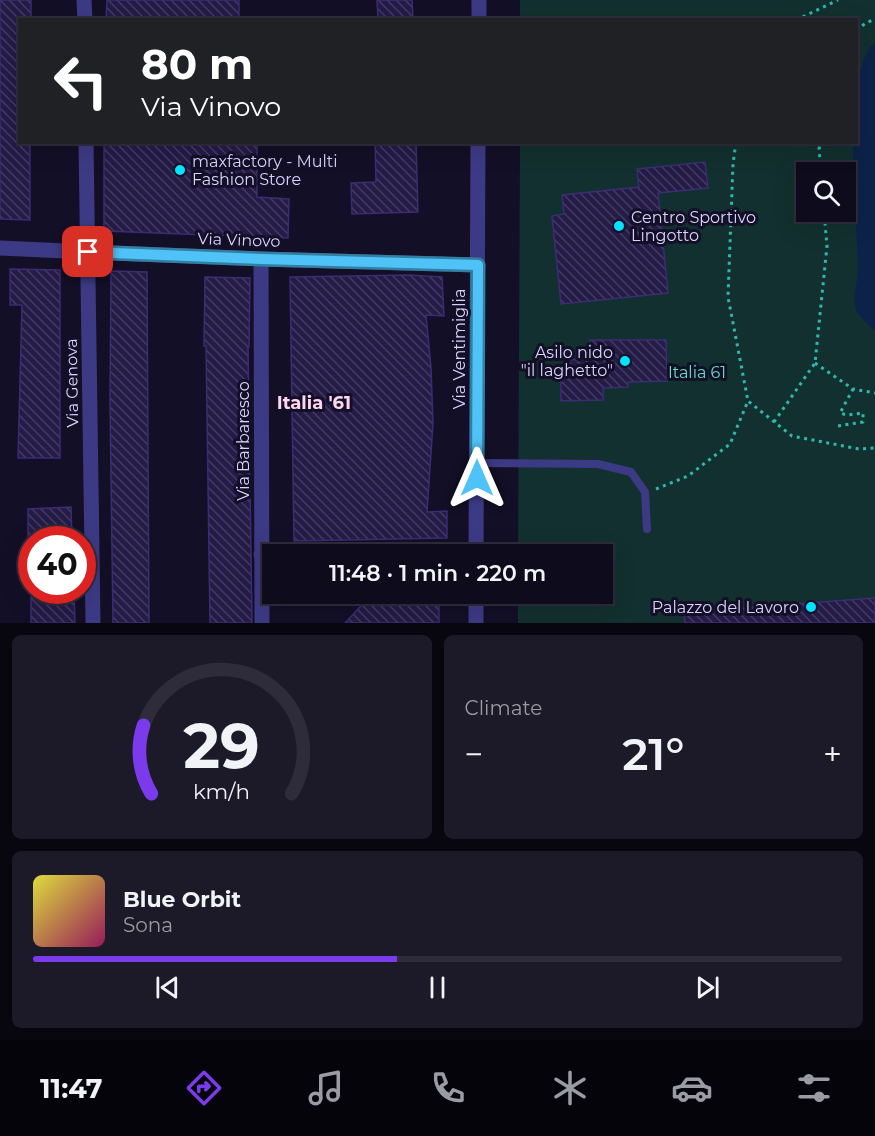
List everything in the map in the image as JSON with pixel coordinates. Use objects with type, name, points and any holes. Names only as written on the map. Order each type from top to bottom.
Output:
[{"type":"street","points":[[84,0],[84,18]]},
{"type":"street","points":[[479,0],[479,18]]},
{"type":"street","name":"Via Genova","points":[[86,144],[93,623]]},
{"type":"street","name":"Via Ventimiglia","points":[[476,544],[478,144]]},
{"type":"street","name":"Via Vinovo","points":[[0,248],[478,265]]},
{"type":"street","name":"Via Barbaresco","points":[[261,259],[262,623]]},
{"type":"street","points":[[476,604],[476,623]]},
{"type":"lane","points":[[477,463],[598,464],[631,472],[645,492],[647,529]]},
{"type":"path","points":[[800,18],[838,0]]},
{"type":"path","points":[[858,29],[875,19]]},
{"type":"path","points":[[645,492],[688,476],[730,444],[748,401],[728,297],[736,144]]},
{"type":"path","points":[[820,144],[820,162]]},
{"type":"path","points":[[774,422],[816,363],[827,246],[825,222]]},
{"type":"path","points":[[816,363],[853,389],[875,393]]},
{"type":"path","points":[[838,426],[863,422],[863,412],[847,415],[840,413],[853,389]]},
{"type":"path","points":[[748,401],[792,436],[859,449],[875,448]]},
{"type":"green space","name":"Italia 61","points":[[520,0],[875,0],[875,623],[518,623],[518,604],[613,604],[613,544],[518,544],[520,144],[858,144],[858,18],[520,18]]},
{"type":"water","points":[[875,43],[875,331],[859,316],[855,305],[858,269],[856,162],[854,162],[853,144],[858,144],[858,90],[863,62]]},
{"type":"building","points":[[0,0],[31,0],[31,18],[18,18],[18,144],[30,144],[30,220],[0,219]]},
{"type":"building","points":[[107,0],[239,0],[239,18],[106,18]]},
{"type":"building","points":[[377,0],[412,0],[413,18],[378,18]]},
{"type":"building","name":"maxfactory - Multi Fashion Store","points":[[104,144],[257,144],[257,197],[289,199],[288,238],[104,231]]},
{"type":"building","points":[[375,144],[416,144],[418,212],[352,214],[351,183],[376,182]]},
{"type":"building","points":[[705,162],[708,188],[658,193],[668,293],[561,304],[552,216],[564,214],[562,195],[639,187],[637,169]]},
{"type":"building","points":[[10,269],[60,270],[60,458],[18,458],[22,305],[10,305]]},
{"type":"building","points":[[111,271],[147,272],[149,623],[113,623]]},
{"type":"building","points":[[409,275],[442,277],[444,316],[426,315],[433,423],[427,512],[447,511],[447,538],[294,541],[290,277]]},
{"type":"building","points":[[205,277],[250,278],[248,347],[252,623],[210,623],[206,346],[204,346]]},
{"type":"building","points":[[590,340],[666,340],[667,381],[628,382],[628,387],[603,388],[603,400],[561,401],[561,378],[569,378],[568,360],[591,359]]},
{"type":"building","points":[[71,507],[72,526],[28,526],[28,509]]},
{"type":"building","name":"Palazzo del Lavoro","points":[[875,598],[875,623],[685,623],[684,612]]},
{"type":"building","points":[[31,604],[74,604],[75,623],[31,623]]},
{"type":"building","points":[[363,604],[439,604],[439,623],[345,623]]},
{"type":"place","name":"maxfactory - Multi Fashion Store","points":[[180,170]]},
{"type":"place","name":"Centro Sportivo Lingotto","points":[[619,226]]},
{"type":"place","name":"Asilo nido \"il laghetto\"","points":[[625,361]]},
{"type":"place","name":"Palazzo del Lavoro","points":[[811,607]]},
{"type":"district","name":"Italia '61","points":[[314,403]]},
{"type":"route","points":[[88,252],[478,265],[477,478]]}]
